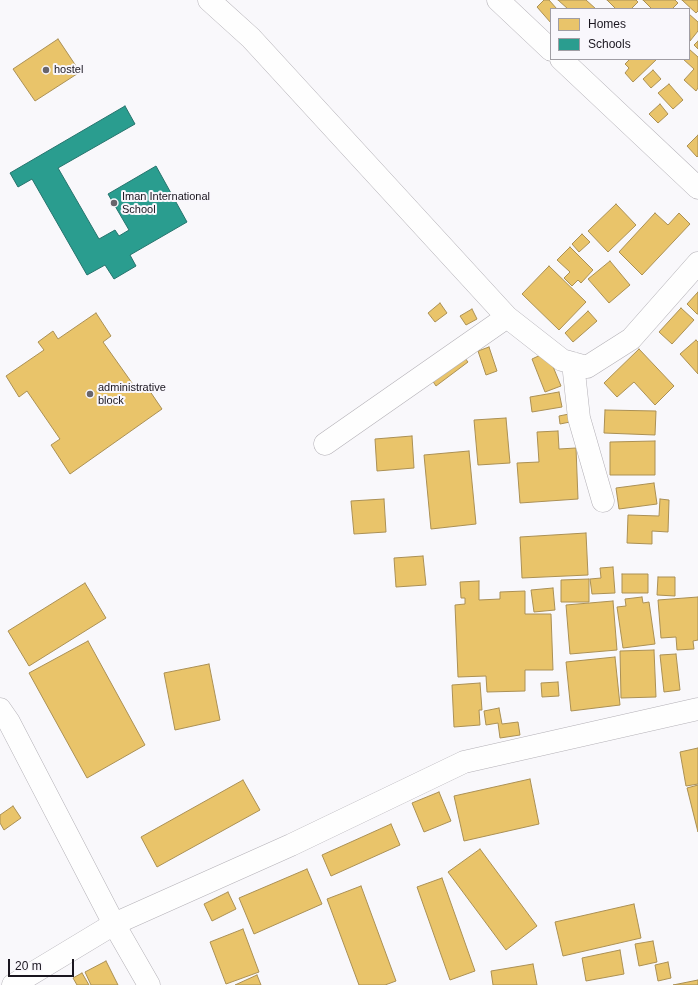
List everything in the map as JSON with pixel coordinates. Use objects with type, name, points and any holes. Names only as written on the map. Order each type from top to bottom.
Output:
[{"type":"street","points":[[209,0],[251,38],[507,317],[562,360],[587,367],[631,339],[698,263]]},
{"type":"street","points":[[498,0],[550,49]]},
{"type":"street","points":[[562,60],[698,188]]},
{"type":"street","points":[[325,444],[507,317]]},
{"type":"street","points":[[573,363],[579,418],[603,501]]},
{"type":"street","points":[[13,985],[114,924],[291,845],[464,762],[698,708]]},
{"type":"street","points":[[0,710],[9,722],[114,924],[149,985]]},
{"type":"building: Homes","points":[[544,0],[549,0],[556,8],[550,8],[550,22],[537,7]]},
{"type":"building: Homes","points":[[558,0],[586,0],[595,8],[567,8]]},
{"type":"building: Homes","points":[[607,0],[636,0],[638,2],[632,8],[615,8]]},
{"type":"building: Homes","points":[[643,0],[675,0],[678,3],[673,8],[651,8]]},
{"type":"building: Homes","points":[[682,0],[698,0],[698,11],[696,13]]},
{"type":"building: Homes","points":[[690,15],[698,22],[698,31],[690,41]]},
{"type":"building: Homes","name":"hostel","points":[[58,39],[80,72],[35,101],[13,69]]},
{"type":"building: Homes","points":[[698,41],[698,49],[694,45]]},
{"type":"building: Homes","points":[[690,50],[698,57],[698,88],[696,91],[684,80],[694,69],[684,60],[690,60]]},
{"type":"building: Homes","points":[[629,60],[656,60],[633,82],[625,73],[629,68],[625,64]]},
{"type":"building: Homes","points":[[653,70],[661,79],[651,88],[643,79]]},
{"type":"building: Homes","points":[[669,84],[683,100],[673,109],[658,93]]},
{"type":"building: Homes","points":[[660,104],[668,114],[658,123],[649,114]]},
{"type":"building: Homes","points":[[698,135],[698,156],[697,157],[687,146]]},
{"type":"building: Homes","points":[[616,204],[636,225],[608,252],[588,231]]},
{"type":"building: Homes","points":[[655,213],[668,225],[679,213],[690,224],[642,275],[619,252]]},
{"type":"building: Homes","points":[[582,234],[590,242],[579,252],[572,244]]},
{"type":"building: Homes","points":[[570,247],[593,270],[581,283],[578,280],[572,286],[564,278],[570,272],[557,260]]},
{"type":"building: Homes","points":[[610,261],[630,285],[609,303],[588,279]]},
{"type":"building: Homes","points":[[549,266],[586,302],[559,330],[522,294]]},
{"type":"building: Homes","points":[[698,292],[698,314],[697,314],[687,304]]},
{"type":"building: Homes","points":[[440,303],[447,313],[435,322],[428,313]]},
{"type":"building: Homes","points":[[681,308],[694,320],[672,344],[659,332]]},
{"type":"building: Homes","points":[[472,309],[477,319],[466,325],[460,316]]},
{"type":"building: Homes","points":[[588,311],[597,321],[573,342],[565,333]]},
{"type":"building: Homes","name":"administrative block","points":[[96,313],[111,336],[103,342],[137,390],[145,384],[162,409],[70,474],[51,445],[60,439],[27,391],[19,397],[6,376],[44,350],[38,342],[53,331],[58,339]]},
{"type":"building: Homes","points":[[696,340],[698,342],[698,374],[680,354]]},
{"type":"building: Homes","points":[[489,347],[497,371],[486,375],[478,351]]},
{"type":"building: Homes","points":[[639,349],[674,386],[655,405],[634,382],[617,397],[604,383]]},
{"type":"building: Homes","points":[[547,352],[561,386],[545,392],[532,359]]},
{"type":"building: Homes","points":[[461,353],[468,362],[436,386],[430,377]]},
{"type":"building: Homes","points":[[559,392],[562,407],[532,412],[530,397]]},
{"type":"building: Homes","points":[[605,410],[656,411],[655,435],[604,433]]},
{"type":"building: Homes","points":[[569,414],[570,422],[560,424],[559,416]]},
{"type":"building: Homes","points":[[506,418],[510,463],[478,465],[474,420]]},
{"type":"building: Homes","points":[[558,431],[559,449],[576,448],[578,499],[520,503],[517,463],[539,462],[537,432]]},
{"type":"building: Homes","points":[[412,436],[414,468],[377,471],[375,439]]},
{"type":"building: Homes","points":[[655,441],[655,475],[610,475],[610,442]]},
{"type":"building: Homes","points":[[469,451],[476,524],[431,529],[424,455]]},
{"type":"building: Homes","points":[[654,483],[657,504],[619,509],[616,488]]},
{"type":"building: Homes","points":[[384,499],[386,532],[354,534],[351,501]]},
{"type":"building: Homes","points":[[660,499],[669,500],[668,532],[652,531],[652,544],[627,543],[628,515],[659,516]]},
{"type":"building: Homes","points":[[586,533],[588,575],[522,578],[520,537]]},
{"type":"building: Homes","points":[[423,556],[426,585],[396,587],[394,558]]},
{"type":"building: Homes","points":[[613,567],[615,593],[592,594],[590,579],[601,578],[600,568]]},
{"type":"building: Homes","points":[[622,574],[648,574],[648,593],[622,593]]},
{"type":"building: Homes","points":[[658,577],[675,577],[675,596],[657,595]]},
{"type":"building: Homes","points":[[589,579],[589,602],[561,602],[561,580]]},
{"type":"building: Homes","points":[[479,581],[479,600],[500,599],[500,592],[525,591],[525,614],[551,614],[553,670],[525,670],[525,691],[487,692],[486,676],[458,677],[455,605],[465,604],[465,598],[461,598],[460,582]]},
{"type":"building: Homes","points":[[85,583],[106,618],[29,666],[8,631]]},
{"type":"building: Homes","points":[[553,588],[555,610],[534,612],[531,590]]},
{"type":"building: Homes","points":[[642,597],[643,603],[649,602],[655,644],[623,648],[617,607],[626,606],[625,599]]},
{"type":"building: Homes","points":[[698,597],[698,640],[693,641],[694,649],[677,650],[676,637],[661,638],[658,600]]},
{"type":"building: Homes","points":[[613,601],[617,650],[570,654],[566,605]]},
{"type":"building: Homes","points":[[88,641],[145,745],[87,778],[29,673]]},
{"type":"building: Homes","points":[[654,650],[656,697],[621,698],[620,651]]},
{"type":"building: Homes","points":[[676,654],[680,690],[664,692],[660,655]]},
{"type":"building: Homes","points":[[615,657],[620,705],[571,711],[566,662]]},
{"type":"building: Homes","points":[[209,664],[220,720],[175,730],[164,673]]},
{"type":"building: Homes","points":[[558,682],[559,696],[542,697],[541,683]]},
{"type":"building: Homes","points":[[480,683],[482,710],[479,710],[480,725],[454,727],[452,685]]},
{"type":"building: Homes","points":[[499,708],[502,724],[518,722],[520,735],[500,738],[498,723],[486,725],[484,711]]},
{"type":"building: Homes","points":[[698,748],[698,784],[686,786],[680,752]]},
{"type":"building: Homes","points":[[530,779],[539,824],[464,841],[454,796]]},
{"type":"building: Homes","points":[[243,780],[260,810],[157,867],[141,837]]},
{"type":"building: Homes","points":[[698,785],[698,832],[687,788]]},
{"type":"building: Homes","points":[[439,792],[451,821],[424,832],[412,803]]},
{"type":"building: Homes","points":[[13,806],[21,818],[4,830],[0,823],[0,815]]},
{"type":"building: Homes","points":[[391,824],[400,845],[331,876],[322,855]]},
{"type":"building: Homes","points":[[480,849],[537,926],[506,950],[448,872]]},
{"type":"building: Homes","points":[[307,869],[322,904],[254,934],[239,898]]},
{"type":"building: Homes","points":[[442,878],[475,971],[450,980],[417,887]]},
{"type":"building: Homes","points":[[361,886],[396,981],[385,985],[359,985],[327,899]]},
{"type":"building: Homes","points":[[228,892],[236,909],[212,921],[204,904]]},
{"type":"building: Homes","points":[[634,904],[641,938],[563,956],[555,922]]},
{"type":"building: Homes","points":[[243,929],[259,972],[226,984],[210,942]]},
{"type":"building: Homes","points":[[653,941],[657,962],[639,966],[635,944]]},
{"type":"building: Homes","points":[[620,950],[624,974],[586,981],[582,958]]},
{"type":"building: Homes","points":[[106,961],[118,985],[91,985],[85,972]]},
{"type":"building: Homes","points":[[668,962],[671,978],[658,981],[655,965]]},
{"type":"building: Homes","points":[[533,964],[537,985],[493,985],[491,971]]},
{"type":"building: Homes","points":[[82,973],[89,985],[77,985],[73,978]]},
{"type":"building: Homes","points":[[257,975],[261,985],[235,985]]},
{"type":"building: Homes","points":[[698,980],[698,985],[673,985]]},
{"type":"building: Schools","points":[[125,106],[135,124],[58,168],[99,239],[115,230],[119,236],[129,230],[108,194],[156,166],[187,222],[130,255],[136,266],[114,279],[105,265],[87,275],[32,179],[18,187],[10,173]]},
{"type":"place","name":"hostel","points":[[46,70]]},
{"type":"place","name":"Iman International School","points":[[114,203]]},
{"type":"place","name":"administrative block","points":[[90,394]]}]
